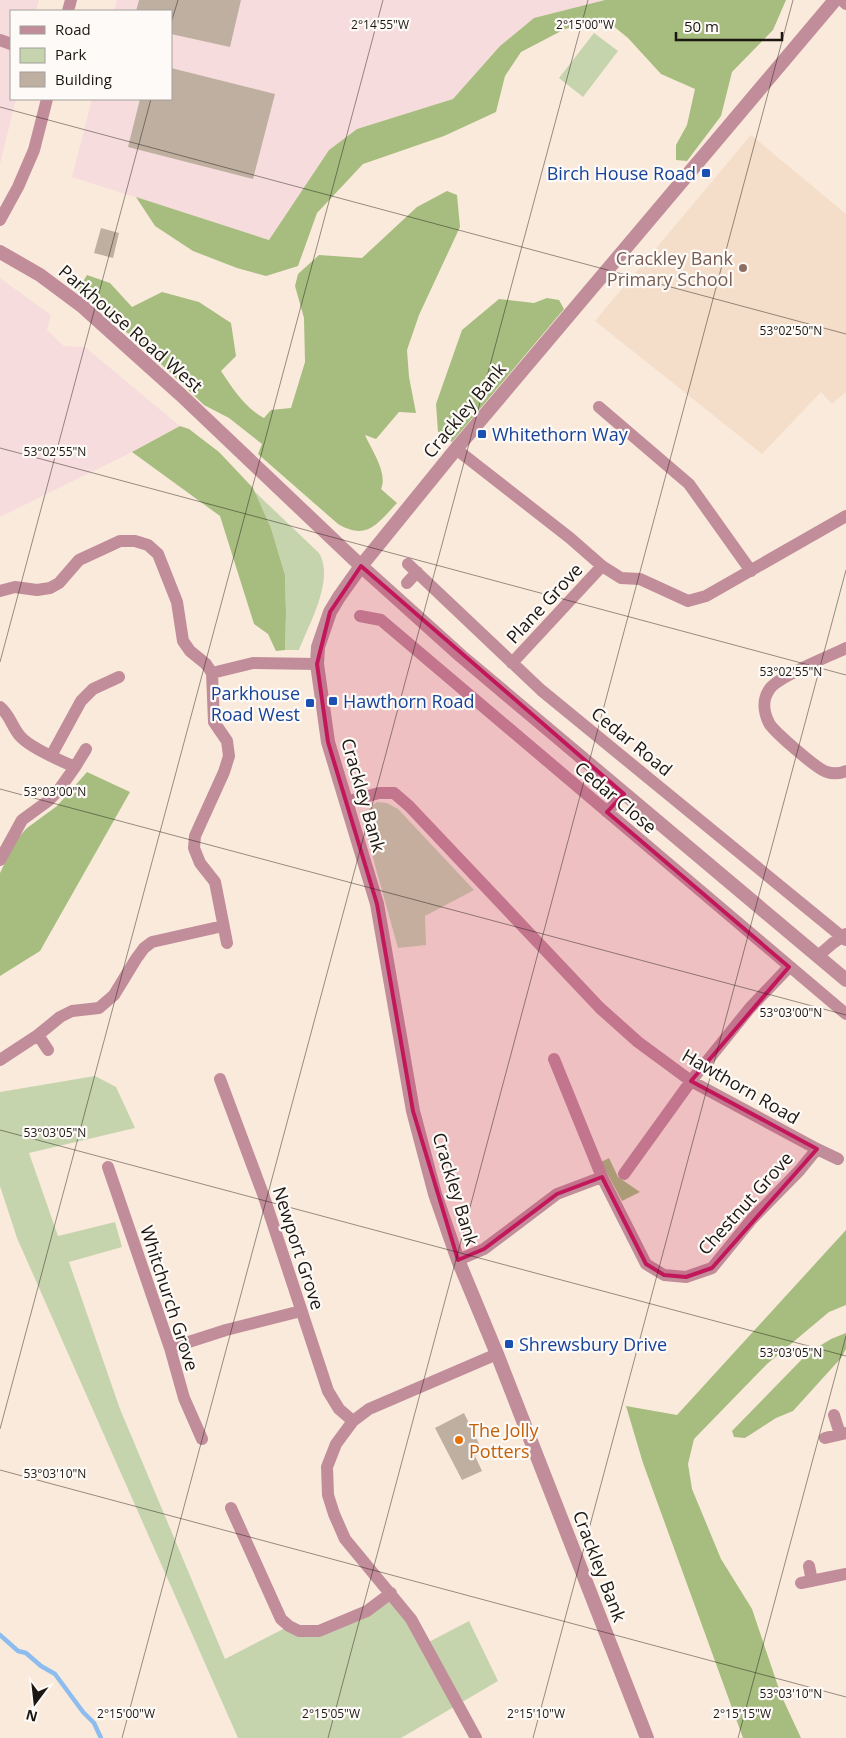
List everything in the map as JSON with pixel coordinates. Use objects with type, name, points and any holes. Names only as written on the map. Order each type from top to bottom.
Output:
[{"type":"street","name":"Crackley Bank","points":[[647,1738],[497,1354],[458,1260],[435,1194],[413,1111],[377,904],[328,742],[317,664],[318,647],[330,612],[361,566],[456,449],[835,0]]},
{"type":"street","points":[[842,0],[846,4]]},
{"type":"street","points":[[0,220],[18,187],[34,150],[47,100]]},
{"type":"street","name":"Parkhouse Road West","points":[[0,252],[40,275],[83,307],[250,458],[361,566]]},
{"type":"street","points":[[599,407],[689,484],[751,571]]},
{"type":"street","points":[[456,449],[570,538],[602,566],[621,578],[640,579],[688,601],[706,596],[846,516]]},
{"type":"street","points":[[0,591],[15,587],[37,590],[50,588],[59,583],[78,560],[120,541],[136,541],[148,545],[158,554],[177,602],[183,642],[190,651],[206,664],[212,673],[214,722],[228,741],[229,756],[224,772],[195,836],[194,848],[200,863],[215,882],[227,943]]},
{"type":"street","points":[[361,566],[461,656],[518,702],[624,794],[846,980]]},
{"type":"street","name":"Plane Grove","points":[[512,663],[602,566]]},
{"type":"street","name":"Cedar Road","points":[[407,583],[412,568],[541,690],[845,937]]},
{"type":"street","name":"Cedar Close","points":[[360,616],[381,620],[846,1014]]},
{"type":"street","points":[[846,648],[781,680],[769,689],[764,708],[770,725],[815,766],[828,772],[842,773],[846,771]]},
{"type":"street","points":[[212,673],[253,663],[317,664]]},
{"type":"street","points":[[51,756],[81,701],[93,688],[119,677]]},
{"type":"street","points":[[0,707],[6,712],[20,737],[51,756],[75,767]]},
{"type":"street","points":[[0,860],[22,820],[48,801],[58,791],[86,749]]},
{"type":"street","name":"Hawthorn Road","points":[[346,802],[379,793],[394,793],[409,806],[600,1008],[638,1042],[691,1081],[838,1159]]},
{"type":"street","points":[[607,812],[624,794]]},
{"type":"street","points":[[0,1060],[38,1035],[60,1017],[72,1011],[98,1008],[114,996],[136,959],[144,948],[152,942],[223,926]]},
{"type":"street","points":[[818,956],[833,942],[845,937]]},
{"type":"street","points":[[624,1174],[628,1160],[750,1008],[789,967]]},
{"type":"street","points":[[38,1035],[48,1050]]},
{"type":"street","name":"Chestnut Grove","points":[[554,1060],[602,1176],[646,1264],[664,1275],[686,1277],[712,1268],[752,1218],[817,1149]]},
{"type":"street","name":"Newport Grove","points":[[220,1079],[263,1194],[328,1391],[339,1409],[353,1421]]},
{"type":"street","name":"Whitchurch Grove","points":[[108,1167],[170,1348],[184,1398],[202,1439]]},
{"type":"street","points":[[458,1260],[484,1249],[557,1194],[602,1176]]},
{"type":"street","points":[[170,1348],[226,1330],[301,1311]]},
{"type":"street","points":[[476,1738],[411,1619],[345,1539],[328,1495],[327,1467],[336,1444],[353,1421],[369,1409],[497,1354]]},
{"type":"street","points":[[825,1438],[843,1434],[834,1415]]},
{"type":"street","points":[[231,1508],[281,1619],[289,1626],[299,1631],[319,1631],[367,1611],[390,1593]]},
{"type":"street","points":[[809,1566],[807,1582],[846,1574]]},
{"type":"highlighted area","points":[[361,566],[624,794],[607,812],[789,967],[691,1081],[817,1149],[712,1268],[686,1277],[664,1275],[646,1264],[602,1177],[557,1194],[484,1249],[458,1260],[413,1111],[377,904],[328,742],[317,664],[330,612]]},
{"type":"shaded area","points":[[0,0],[39,0],[36,10],[10,10],[10,100],[16,100],[0,164]]},
{"type":"shaded area","points":[[117,0],[605,0],[534,19],[500,46],[453,99],[357,129],[329,150],[269,240],[72,177],[92,100],[172,100],[172,10],[114,10]]},
{"type":"shaded area","name":"Crackley Bank Primary School","points":[[751,135],[846,214],[846,392],[832,404],[821,392],[762,454],[595,321]]},
{"type":"shaded area","points":[[0,278],[51,315],[47,330],[64,346],[85,347],[180,426],[132,452],[0,517]]},
{"type":"green space","points":[[605,0],[786,0],[773,30],[732,72],[721,116],[687,161],[676,160],[676,145],[687,125],[695,89],[661,74],[628,38],[606,20],[565,29],[521,52],[505,76],[496,112],[444,136],[363,164],[317,213],[298,266],[266,276],[237,268],[193,251],[155,226],[136,197],[269,240],[329,150],[357,129],[453,99],[500,46],[534,18]]},
{"type":"green space","points":[[594,33],[618,51],[583,97],[559,78]]},
{"type":"green space","points":[[447,191],[457,195],[460,227],[419,315],[407,350],[409,377],[416,413],[399,412],[376,439],[365,435],[381,469],[383,483],[381,489],[397,503],[371,528],[364,530],[348,529],[338,524],[258,454],[262,444],[229,418],[204,405],[141,345],[78,290],[87,275],[110,283],[132,307],[162,292],[199,302],[231,323],[236,356],[221,371],[245,403],[264,418],[271,410],[291,408],[305,362],[304,318],[295,286],[298,274],[319,255],[362,258],[417,207]]},
{"type":"green space","points":[[547,298],[559,300],[564,309],[452,442],[438,432],[436,404],[462,330],[499,299],[534,303]]},
{"type":"green space","points":[[180,426],[189,429],[219,452],[253,488],[271,528],[285,575],[285,650],[276,651],[268,634],[254,624],[220,516],[132,452]]},
{"type":"green space","points":[[254,491],[319,553],[323,564],[324,575],[319,602],[299,650],[285,650],[285,575],[271,528]]},
{"type":"green space","points":[[87,772],[130,792],[40,951],[0,976],[0,873],[16,840],[27,828],[57,806]]},
{"type":"green space","points":[[377,802],[387,803],[398,809],[474,890],[425,916],[426,945],[398,948],[366,833],[368,812]]},
{"type":"green space","points":[[95,1076],[116,1087],[135,1128],[29,1153],[58,1236],[115,1222],[122,1247],[69,1262],[120,1409],[225,1659],[289,1626],[319,1631],[391,1593],[425,1644],[469,1621],[498,1681],[401,1738],[238,1738],[17,1238],[0,1186],[0,1092]]},
{"type":"green space","points":[[609,1158],[618,1177],[640,1192],[622,1201],[601,1162]]},
{"type":"green space","points":[[846,1230],[846,1305],[829,1312],[767,1364],[694,1439],[688,1464],[692,1489],[721,1559],[752,1609],[781,1695],[801,1738],[743,1738],[643,1463],[626,1406],[677,1415]]},
{"type":"green space","points":[[846,1333],[846,1349],[841,1358],[793,1411],[776,1418],[745,1438],[734,1437],[732,1431],[808,1353],[831,1339]]},
{"type":"building","points":[[139,0],[241,0],[230,47],[172,34],[172,10],[136,10]]},
{"type":"building","points":[[172,68],[275,94],[253,179],[128,147],[140,100],[172,100]]},
{"type":"building","points":[[101,228],[119,233],[113,258],[94,253]]},
{"type":"building","name":"The Jolly Potters","points":[[464,1413],[483,1452],[475,1456],[482,1471],[462,1480],[435,1428]]},
{"type":"waterway","points":[[0,1635],[18,1651],[26,1653],[41,1666],[55,1674],[83,1712],[94,1723],[101,1738]]},
{"type":"place","name":"Birch House Road","points":[[706,173]]},
{"type":"place","name":"Crackley Bank Primary School","points":[[743,268]]},
{"type":"place","name":"Whitethorn Way","points":[[482,434]]},
{"type":"place","name":"Hawthorn Road","points":[[333,701]]},
{"type":"place","name":"Parkhouse Road West","points":[[310,703]]},
{"type":"place","name":"Shrewsbury Drive","points":[[509,1344]]},
{"type":"place","name":"The Jolly Potters","points":[[459,1440]]}]
